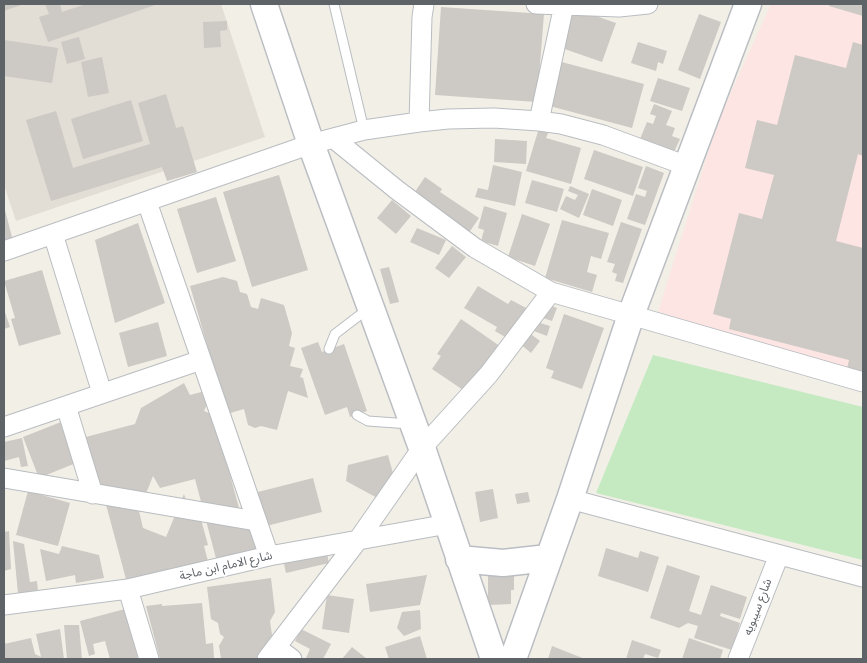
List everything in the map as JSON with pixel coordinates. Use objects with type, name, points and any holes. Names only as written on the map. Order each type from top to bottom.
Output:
[{"type":"main road","points":[[264,4],[322,141],[371,306],[418,436],[494,659]]},
{"type":"main road","points":[[513,659],[570,499],[631,316],[748,4]]},
{"type":"main road","points":[[459,558],[503,563],[548,558]]},
{"type":"street","points":[[419,122],[424,4]]},
{"type":"street","points":[[536,4],[619,7],[648,4]]},
{"type":"street","points":[[539,121],[564,5]]},
{"type":"street","points":[[4,251],[322,141],[364,130],[419,122],[471,118],[539,121],[603,135],[687,166]]},
{"type":"street","points":[[322,141],[396,190],[475,248],[551,292],[863,382]]},
{"type":"street","points":[[147,202],[269,556]]},
{"type":"street","points":[[52,234],[102,393]]},
{"type":"street","points":[[292,659],[272,653],[358,540],[418,436],[489,374],[551,292]]},
{"type":"street","points":[[4,427],[201,360]]},
{"type":"street","points":[[66,406],[94,494]]},
{"type":"street","points":[[4,478],[256,521]]},
{"type":"street","points":[[570,499],[863,577]]},
{"type":"street","name":"شارع الامام ابن ماجة","points":[[4,605],[128,589],[269,556],[448,524]]},
{"type":"street","name":"شارع سيبويه","points":[[738,659],[779,555]]},
{"type":"street","points":[[128,589],[149,659]]},
{"type":"lane","points":[[334,4],[364,130]]},
{"type":"lane","points":[[329,349],[335,334],[371,306]]},
{"type":"lane","points":[[357,415],[368,421],[418,436]]},
{"type":"shaded area","points":[[4,4],[221,4],[265,137],[16,221],[4,185]]},
{"type":"shaded area","points":[[771,4],[863,4],[863,375],[658,312],[718,121]]},
{"type":"green space","points":[[653,355],[863,407],[863,560],[596,493]]},
{"type":"building","points":[[4,4],[24,4],[4,11]]},
{"type":"building","points":[[45,4],[60,4],[62,12],[86,4],[158,4],[48,42],[39,17],[49,14]]},
{"type":"building","points":[[830,4],[863,4],[863,16],[829,6]]},
{"type":"building","points":[[441,7],[544,14],[537,102],[435,95]]},
{"type":"building","points":[[570,7],[616,23],[602,62],[556,46]]},
{"type":"building","points":[[699,14],[721,22],[700,79],[678,70]]},
{"type":"building","points":[[227,21],[227,30],[220,31],[221,47],[204,48],[203,22]]},
{"type":"building","points":[[79,37],[85,59],[67,64],[61,42]]},
{"type":"building","points":[[4,40],[58,48],[52,83],[4,76]]},
{"type":"building","points":[[638,42],[667,51],[663,64],[658,62],[656,71],[631,63]]},
{"type":"building","points":[[853,42],[863,45],[863,156],[858,154],[836,241],[863,248],[863,373],[847,369],[849,360],[729,329],[731,319],[713,314],[739,213],[762,219],[774,175],[745,168],[757,120],[777,125],[795,55],[846,68]]},
{"type":"building","points":[[102,57],[109,93],[88,97],[81,62]]},
{"type":"building","points":[[558,61],[644,84],[632,128],[546,105]]},
{"type":"building","points":[[658,78],[690,88],[682,111],[650,101]]},
{"type":"building","points":[[166,94],[176,128],[183,126],[197,172],[167,181],[162,167],[51,201],[26,120],[56,111],[73,168],[150,144],[138,103]]},
{"type":"building","points":[[131,100],[143,141],[83,159],[71,119]]},
{"type":"building","points":[[654,104],[672,111],[666,125],[675,128],[672,136],[680,139],[674,152],[640,139],[647,122],[653,124],[656,116],[650,114]]},
{"type":"building","points":[[539,128],[549,131],[546,138],[581,148],[571,184],[526,171]]},
{"type":"building","points":[[495,139],[527,141],[526,164],[494,162]]},
{"type":"building","points":[[594,150],[643,167],[633,196],[584,179]]},
{"type":"building","points":[[493,165],[522,172],[515,206],[475,197],[478,188],[488,190]]},
{"type":"building","points":[[646,166],[664,173],[645,225],[627,219],[636,194],[645,197],[647,191],[638,188]]},
{"type":"building","points":[[279,175],[308,270],[252,287],[223,192]]},
{"type":"building","points":[[425,177],[442,189],[440,192],[479,218],[466,237],[410,199]]},
{"type":"building","points":[[532,180],[564,189],[557,212],[525,203]]},
{"type":"building","points":[[570,186],[589,194],[579,218],[560,209],[566,196],[575,200],[578,195],[568,191]]},
{"type":"building","points":[[592,189],[622,200],[613,226],[583,215]]},
{"type":"building","points":[[216,197],[236,261],[197,273],[177,209]]},
{"type":"building","points":[[392,200],[411,216],[396,234],[377,218]]},
{"type":"building","points":[[4,206],[14,245],[4,248]]},
{"type":"building","points":[[484,206],[507,213],[498,246],[481,241],[484,230],[478,228]]},
{"type":"building","points":[[522,214],[550,224],[535,266],[508,257]]},
{"type":"building","points":[[562,220],[609,233],[601,259],[591,256],[587,272],[597,275],[592,292],[545,278]]},
{"type":"building","points":[[621,222],[642,229],[623,283],[615,281],[617,274],[612,272],[615,264],[607,262]]},
{"type":"building","points":[[138,223],[165,303],[115,323],[95,240]]},
{"type":"building","points":[[417,228],[446,240],[439,255],[410,242]]},
{"type":"building","points":[[452,246],[466,257],[449,278],[435,268]]},
{"type":"building","points":[[389,267],[399,302],[390,304],[380,269]]},
{"type":"building","points":[[42,270],[61,334],[19,346],[11,319],[15,318],[4,281]]},
{"type":"building","points":[[223,277],[237,281],[240,292],[247,294],[251,307],[258,309],[261,298],[284,305],[292,333],[289,346],[295,348],[290,366],[303,369],[300,377],[303,378],[308,398],[288,391],[277,430],[261,426],[255,428],[248,425],[244,409],[227,414],[190,286]]},
{"type":"building","points":[[478,286],[508,304],[511,300],[530,310],[512,341],[495,331],[497,327],[464,308]]},
{"type":"building","points":[[544,303],[557,308],[552,321],[540,317]]},
{"type":"building","points":[[4,309],[10,327],[4,329]]},
{"type":"building","points":[[564,314],[604,328],[582,389],[551,378],[554,371],[546,368]]},
{"type":"building","points":[[461,319],[504,349],[469,394],[432,369],[441,356],[437,354]]},
{"type":"building","points":[[158,322],[167,356],[128,367],[119,333]]},
{"type":"building","points":[[537,322],[550,326],[547,336],[534,331]]},
{"type":"building","points":[[528,332],[540,341],[531,353],[519,343]]},
{"type":"building","points":[[318,342],[322,352],[344,344],[367,411],[350,417],[347,407],[325,415],[301,348]]},
{"type":"building","points":[[184,383],[190,395],[205,391],[208,402],[204,411],[214,415],[240,512],[228,521],[251,530],[257,552],[217,562],[195,479],[160,488],[153,476],[139,511],[143,528],[166,537],[184,494],[188,507],[199,512],[208,545],[204,546],[209,565],[127,583],[100,482],[93,479],[82,438],[135,424],[141,408]]},
{"type":"building","points":[[61,422],[76,463],[39,478],[23,437]]},
{"type":"building","points":[[22,438],[28,466],[21,467],[19,457],[4,461],[4,442]]},
{"type":"building","points":[[388,455],[394,477],[381,500],[346,481],[348,465]]},
{"type":"building","points":[[313,478],[322,512],[266,526],[258,492]]},
{"type":"building","points":[[493,489],[498,518],[480,522],[475,492]]},
{"type":"building","points":[[28,491],[70,503],[58,546],[16,535]]},
{"type":"building","points":[[528,492],[530,502],[517,504],[515,494]]},
{"type":"building","points":[[9,531],[11,569],[4,571],[4,532]]},
{"type":"building","points":[[13,541],[24,544],[30,582],[37,581],[38,592],[18,594]]},
{"type":"building","points":[[62,546],[99,555],[104,578],[76,583],[75,575],[46,581],[40,549],[59,554]]},
{"type":"building","points":[[606,548],[638,558],[640,551],[659,557],[648,592],[598,576]]},
{"type":"building","points":[[326,549],[329,563],[286,573],[283,559]]},
{"type":"building","points":[[667,565],[700,576],[689,611],[701,615],[711,585],[747,597],[740,619],[721,613],[720,616],[740,623],[732,650],[694,638],[698,626],[688,623],[679,628],[650,618]]},
{"type":"building","points":[[488,569],[514,569],[514,590],[511,590],[511,604],[488,605]]},
{"type":"building","points":[[427,575],[420,605],[370,612],[366,584]]},
{"type":"building","points":[[271,578],[275,612],[270,621],[272,635],[261,659],[221,659],[219,646],[224,637],[220,634],[218,623],[211,619],[207,587]]},
{"type":"building","points":[[327,595],[354,599],[349,633],[322,629]]},
{"type":"building","points":[[202,603],[206,644],[213,643],[214,658],[160,659],[146,606]]},
{"type":"building","points":[[125,609],[138,659],[110,659],[105,641],[93,644],[95,654],[89,656],[80,621]]},
{"type":"building","points":[[420,610],[421,629],[404,636],[397,628],[402,612]]},
{"type":"building","points":[[64,625],[79,625],[82,659],[67,659]]},
{"type":"building","points":[[60,629],[64,659],[4,659],[4,644],[31,638],[35,654],[41,657],[36,634]]},
{"type":"building","points":[[301,629],[331,644],[323,659],[306,658],[310,649],[295,641]]},
{"type":"building","points":[[420,636],[427,659],[389,659],[385,647]]},
{"type":"building","points":[[689,638],[723,650],[720,659],[682,659]]},
{"type":"building","points":[[632,640],[661,650],[658,658],[645,654],[643,659],[626,659]]},
{"type":"building","points":[[552,646],[585,659],[548,659]]},
{"type":"building","points":[[352,647],[367,659],[342,659]]}]
